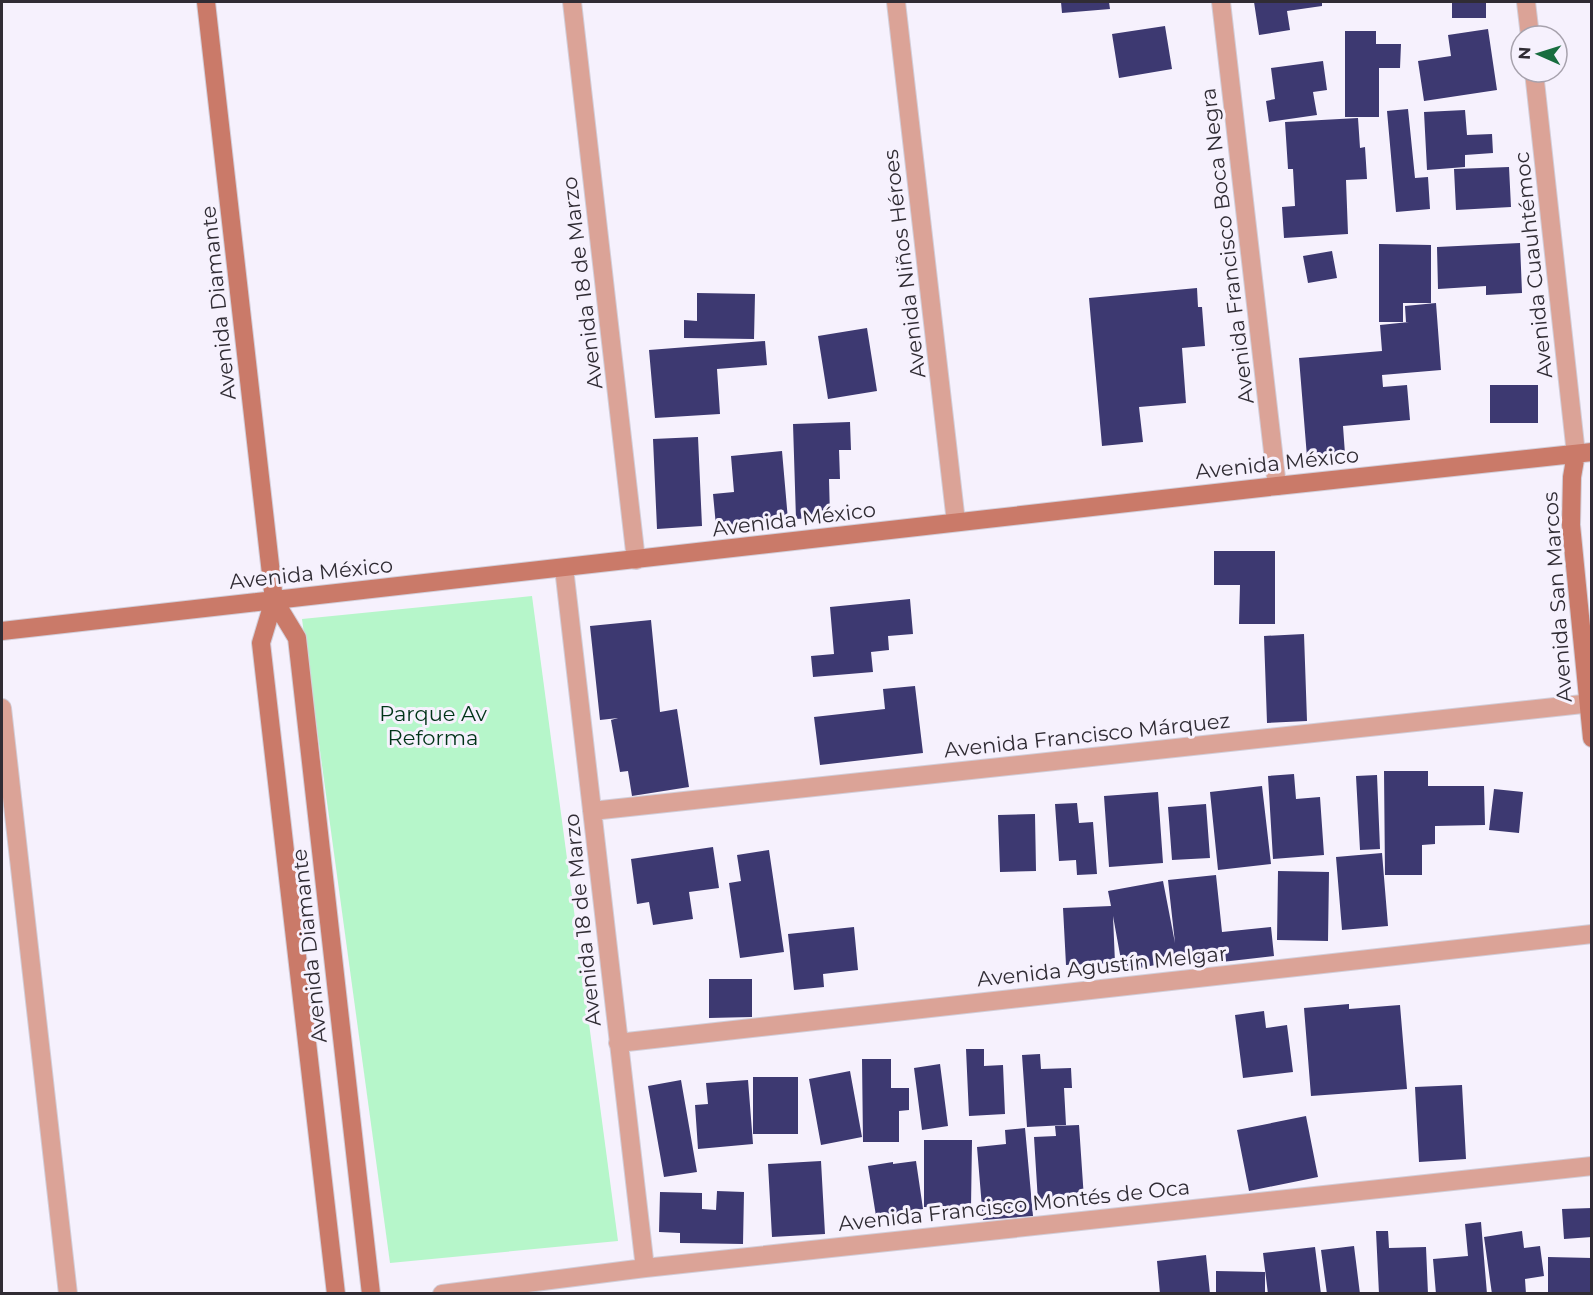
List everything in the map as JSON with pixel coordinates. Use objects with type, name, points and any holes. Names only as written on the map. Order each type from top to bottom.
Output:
[{"type":"main road","name":"Avenida Diamante","points":[[206,2],[274,600],[261,643],[336,1293]]},
{"type":"main road","name":"Avenida México","points":[[2,631],[1584,453]]},
{"type":"main road","name":"Avenida San Marcos","points":[[1584,453],[1572,477],[1570,525],[1592,738]]},
{"type":"main road","name":"Avenida Diamante","points":[[274,600],[297,638],[371,1293]]},
{"type":"street","name":"Avenida 18 de Marzo","points":[[572,2],[636,560]]},
{"type":"street","name":"Avenida Niños Héroes","points":[[896,2],[956,522]]},
{"type":"street","name":"Avenida Francisco Boca Negra","points":[[1221,2],[1277,486]]},
{"type":"street","points":[[1526,2],[1529,24]]},
{"type":"street","name":"Avenida Cuauhtémoc","points":[[1536,84],[1584,453]]},
{"type":"street","name":"Avenida 18 de Marzo","points":[[564,568],[645,1268]]},
{"type":"street","name":"Avenida Francisco Márquez","points":[[592,811],[1589,704]]},
{"type":"street","points":[[2,708],[68,1293]]},
{"type":"street","name":"Avenida Agustín Melgar","points":[[618,1043],[1592,934]]},
{"type":"street","name":"Avenida Francisco Montés de Oca","points":[[442,1293],[645,1268],[1592,1166]]},
{"type":"green space","name":"Parque Av Reforma","points":[[532,596],[618,1241],[390,1263],[302,619]]},
{"type":"building","points":[[1061,2],[1109,2],[1110,9],[1062,13]]},
{"type":"building","points":[[1254,2],[1322,2],[1322,6],[1287,11],[1290,30],[1259,35]]},
{"type":"building","points":[[1452,2],[1486,2],[1486,18],[1452,18]]},
{"type":"building","points":[[1165,26],[1172,69],[1119,78],[1112,34]]},
{"type":"building","points":[[1488,29],[1497,90],[1424,101],[1418,61],[1451,56],[1448,35]]},
{"type":"building","points":[[1345,31],[1376,31],[1376,44],[1401,44],[1400,68],[1379,68],[1379,117],[1345,117]]},
{"type":"building","points":[[1323,61],[1327,90],[1313,92],[1317,115],[1269,122],[1266,101],[1275,99],[1271,68]]},
{"type":"building","points":[[1408,109],[1415,178],[1428,177],[1430,209],[1396,212],[1387,111]]},
{"type":"building","points":[[1465,110],[1467,135],[1492,134],[1493,153],[1465,155],[1465,167],[1427,170],[1424,112]]},
{"type":"building","points":[[1358,118],[1360,148],[1365,147],[1367,179],[1346,180],[1348,234],[1284,238],[1282,207],[1295,206],[1293,169],[1288,169],[1285,122]]},
{"type":"building","points":[[1509,167],[1511,207],[1456,210],[1454,169]]},
{"type":"building","points":[[1520,243],[1522,293],[1486,295],[1486,286],[1438,289],[1437,247]]},
{"type":"building","points":[[1379,244],[1431,245],[1431,303],[1403,303],[1403,322],[1379,322]]},
{"type":"building","points":[[1332,251],[1337,278],[1308,283],[1303,256]]},
{"type":"building","points":[[1197,288],[1198,307],[1202,307],[1205,346],[1182,348],[1186,403],[1139,407],[1143,442],[1102,446],[1089,298]]},
{"type":"building","points":[[697,293],[755,294],[754,339],[684,338],[684,320],[697,321]]},
{"type":"building","points":[[1436,303],[1441,370],[1382,375],[1383,387],[1407,385],[1410,420],[1343,426],[1345,454],[1307,457],[1299,358],[1382,351],[1380,325],[1409,322],[1406,322],[1405,306]]},
{"type":"building","points":[[867,328],[877,391],[828,399],[818,336]]},
{"type":"building","points":[[765,341],[767,365],[717,369],[720,414],[655,418],[649,350]]},
{"type":"building","points":[[1490,385],[1538,385],[1538,423],[1490,423]]},
{"type":"building","points":[[850,422],[851,450],[839,450],[840,479],[829,479],[830,517],[796,519],[793,424]]},
{"type":"building","points":[[698,437],[702,526],[657,529],[653,439]]},
{"type":"building","points":[[782,451],[788,520],[716,526],[713,494],[734,492],[731,456]]},
{"type":"building","points":[[1214,551],[1275,551],[1275,624],[1239,624],[1240,585],[1214,585]]},
{"type":"building","points":[[910,599],[913,634],[888,636],[889,650],[871,652],[873,672],[813,677],[811,656],[834,654],[830,607]]},
{"type":"building","points":[[651,620],[660,712],[677,709],[689,787],[632,796],[628,771],[620,772],[611,720],[618,718],[600,720],[590,626]]},
{"type":"building","points":[[1304,634],[1307,721],[1267,723],[1264,636]]},
{"type":"building","points":[[915,686],[923,753],[820,765],[814,717],[885,709],[883,689]]},
{"type":"building","points":[[1384,771],[1428,771],[1428,786],[1484,786],[1485,825],[1435,826],[1435,844],[1422,845],[1422,875],[1385,875]]},
{"type":"building","points":[[1294,774],[1296,799],[1320,797],[1324,855],[1273,859],[1268,776]]},
{"type":"building","points":[[1377,775],[1380,849],[1360,850],[1356,776]]},
{"type":"building","points":[[1262,786],[1271,864],[1218,870],[1210,792]]},
{"type":"building","points":[[1494,789],[1523,792],[1519,833],[1489,830]]},
{"type":"building","points":[[1158,792],[1163,863],[1109,867],[1104,796]]},
{"type":"building","points":[[1077,803],[1079,823],[1093,822],[1097,874],[1077,875],[1076,860],[1059,861],[1055,804]]},
{"type":"building","points":[[1206,804],[1210,858],[1172,860],[1168,807]]},
{"type":"building","points":[[1035,814],[1036,871],[1000,872],[998,815]]},
{"type":"building","points":[[713,847],[719,888],[689,892],[693,919],[653,925],[649,902],[637,904],[631,859]]},
{"type":"building","points":[[769,850],[784,952],[740,958],[729,883],[741,881],[737,855]]},
{"type":"building","points":[[1382,853],[1388,926],[1342,930],[1336,857]]},
{"type":"building","points":[[1278,871],[1329,872],[1328,941],[1277,940]]},
{"type":"building","points":[[1216,875],[1222,932],[1271,927],[1274,956],[1178,967],[1177,961],[1123,971],[1113,916],[1115,963],[1066,965],[1063,908],[1111,906],[1108,891],[1163,881],[1175,943],[1168,880]]},
{"type":"building","points":[[854,927],[858,970],[823,974],[824,987],[794,990],[788,934]]},
{"type":"building","points":[[709,979],[752,979],[752,1017],[709,1018]]},
{"type":"building","points":[[1349,1004],[1349,1009],[1400,1005],[1407,1089],[1311,1096],[1304,1008]]},
{"type":"building","points":[[1264,1011],[1266,1028],[1287,1025],[1293,1072],[1243,1078],[1235,1015]]},
{"type":"building","points":[[966,1049],[984,1049],[984,1066],[1003,1065],[1005,1114],[969,1116]]},
{"type":"building","points":[[1040,1054],[1041,1069],[1071,1068],[1072,1088],[1064,1088],[1066,1125],[1027,1127],[1022,1055]]},
{"type":"building","points":[[862,1059],[891,1059],[891,1088],[909,1088],[909,1110],[899,1111],[899,1142],[863,1142]]},
{"type":"building","points":[[940,1064],[948,1126],[922,1130],[914,1068]]},
{"type":"building","points":[[850,1071],[862,1137],[821,1145],[809,1079]]},
{"type":"building","points":[[753,1077],[798,1077],[798,1134],[753,1134]]},
{"type":"building","points":[[681,1080],[697,1172],[664,1177],[648,1086]]},
{"type":"building","points":[[748,1080],[753,1144],[698,1149],[695,1105],[708,1104],[706,1083]]},
{"type":"building","points":[[1462,1085],[1466,1159],[1419,1162],[1415,1087]]},
{"type":"building","points":[[1306,1116],[1318,1177],[1249,1191],[1237,1130]]},
{"type":"building","points":[[1079,1125],[1084,1199],[1038,1202],[1034,1137],[1056,1136],[1055,1126]]},
{"type":"building","points":[[1025,1128],[1033,1216],[983,1220],[977,1147],[1006,1144],[1005,1130]]},
{"type":"building","points":[[924,1140],[972,1140],[971,1208],[924,1207]]},
{"type":"building","points":[[821,1161],[825,1234],[772,1237],[768,1164]]},
{"type":"building","points":[[916,1161],[923,1209],[876,1216],[868,1166]]},
{"type":"building","points":[[717,1191],[744,1192],[743,1244],[680,1243],[680,1233],[659,1232],[660,1192],[702,1193],[702,1209],[716,1210]]},
{"type":"building","points":[[1592,1208],[1592,1237],[1564,1239],[1562,1209]]},
{"type":"building","points":[[1481,1222],[1487,1294],[1436,1294],[1433,1259],[1468,1256],[1465,1224]]},
{"type":"building","points":[[1376,1231],[1388,1231],[1389,1248],[1426,1247],[1428,1294],[1379,1294]]},
{"type":"building","points":[[1522,1231],[1524,1248],[1540,1246],[1544,1276],[1525,1279],[1526,1294],[1492,1294],[1484,1237]]},
{"type":"building","points":[[1354,1246],[1360,1294],[1327,1294],[1321,1250]]},
{"type":"building","points":[[1315,1247],[1321,1294],[1268,1294],[1263,1253]]},
{"type":"building","points":[[1206,1255],[1210,1294],[1160,1294],[1157,1261]]},
{"type":"building","points":[[1548,1257],[1592,1258],[1592,1294],[1548,1294]]},
{"type":"building","points":[[1216,1271],[1265,1272],[1265,1294],[1216,1294]]}]
